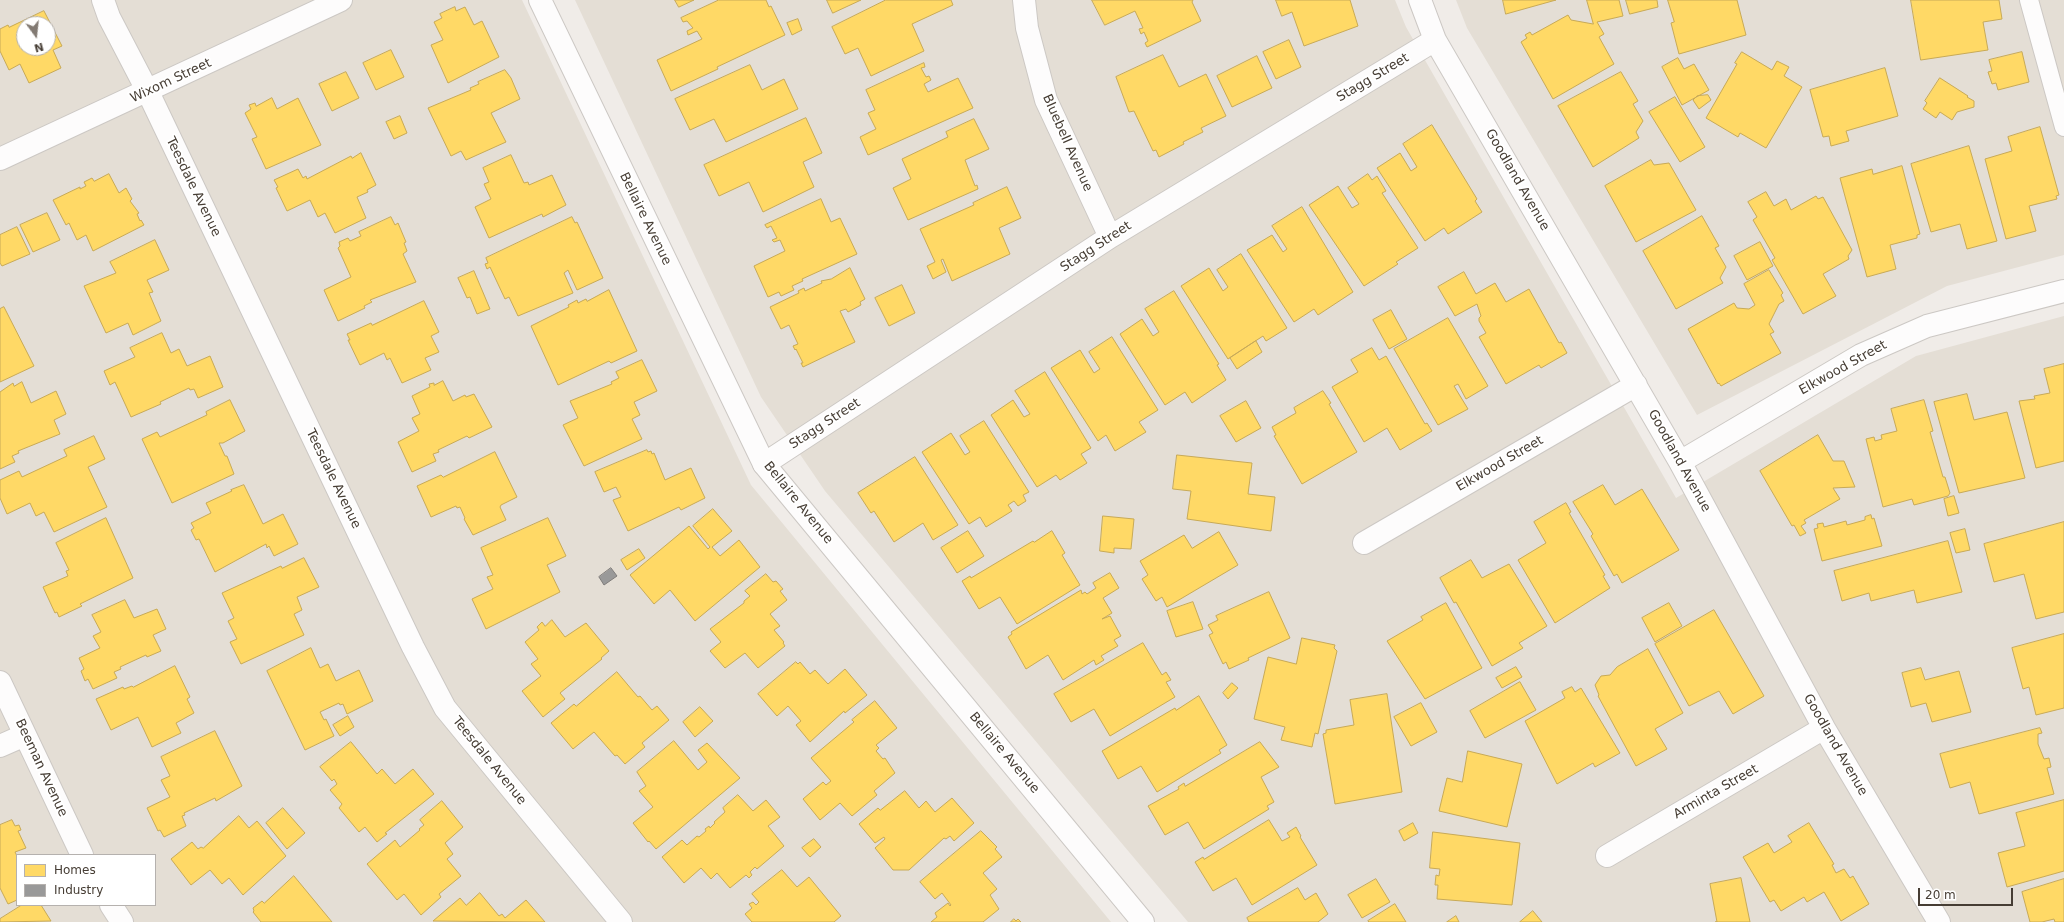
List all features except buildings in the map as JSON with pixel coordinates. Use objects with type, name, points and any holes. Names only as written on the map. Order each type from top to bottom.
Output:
[{"type":"street","name":"Teesdale Avenue","points":[[103,0],[109,17],[148,92],[413,647],[445,708],[621,922]]},
{"type":"street","name":"Wixom Street","points":[[0,159],[148,92],[341,0]]},
{"type":"street","name":"Bellaire Avenue","points":[[540,0],[764,464],[1143,922]]},
{"type":"street","name":"Bluebell Avenue","points":[[1024,0],[1027,28],[1046,100],[1110,237]]},
{"type":"street","name":"Goodland Avenue","points":[[1420,0],[1435,40],[1680,462],[1824,728],[1939,922]]},
{"type":"street","name":"Stagg Street","points":[[764,464],[1110,237],[1435,40]]},
{"type":"street","name":"Elkwood Street","points":[[1680,462],[1861,355],[1927,326],[2064,291]]},
{"type":"street","name":"Elkwood Street","points":[[1364,543],[1636,385]]},
{"type":"street","name":"Beeman Avenue","points":[[0,682],[82,854]]},
{"type":"street","name":"Arminta Street","points":[[1607,856],[1824,728]]},
{"type":"street","points":[[0,746],[25,735]]},
{"type":"street","points":[[112,906],[122,922]]},
{"type":"lane","points":[[2029,0],[2064,127]]},
{"type":"shaded area","points":[[0,0],[522,0],[751,485],[1111,922],[0,922]]},
{"type":"shaded area","points":[[575,0],[1395,0],[1406,27],[1676,498],[1916,356],[2064,316],[2064,922],[1188,922],[825,491],[761,397]]},
{"type":"shaded area","points":[[1456,0],[2064,0],[2064,255],[1947,286],[1697,415],[1467,28]]}]
